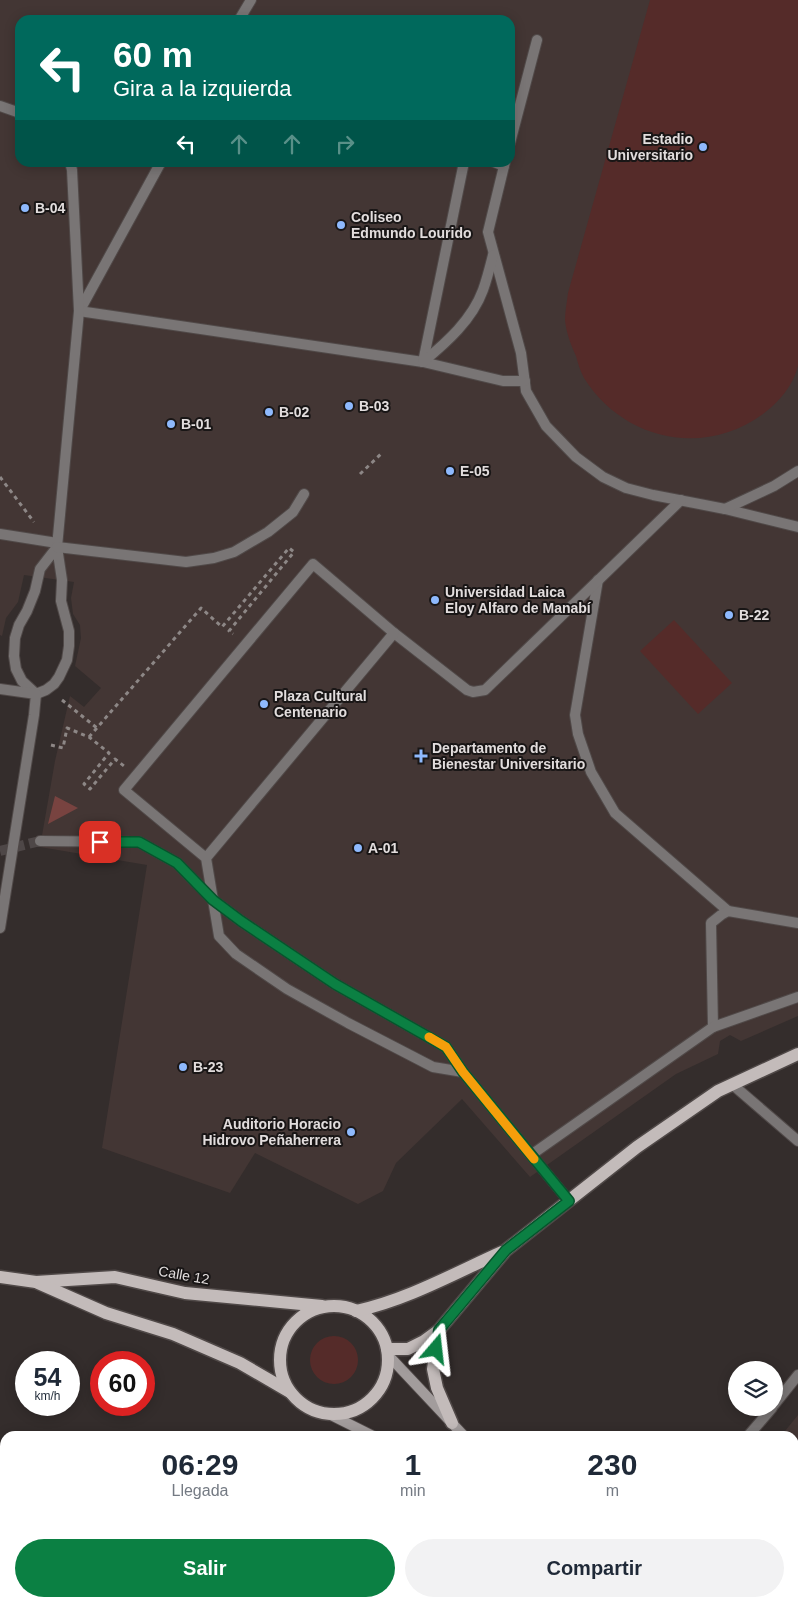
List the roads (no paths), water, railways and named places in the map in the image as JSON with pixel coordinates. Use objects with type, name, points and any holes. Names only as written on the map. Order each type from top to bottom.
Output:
[{"type":"main road","points":[[387,1352],[408,1349],[424,1341],[439,1330],[506,1250],[637,1147],[718,1092],[798,1054]]},
{"type":"main road","points":[[356,1311],[378,1306],[413,1292],[506,1250]]},
{"type":"main road","name":"Calle 12","points":[[0,1277],[36,1282],[115,1277],[185,1293],[327,1306]]},
{"type":"main road","name":"Calle 12","points":[[36,1282],[106,1313],[173,1334],[240,1363],[290,1392]]},
{"type":"main road","points":[[329,1414],[345,1414],[360,1408],[373,1398],[382,1386],[387,1371],[385,1341],[378,1329],[368,1318],[342,1306],[327,1306],[312,1310],[298,1319],[288,1331],[282,1346],[280,1362],[283,1378],[290,1392],[301,1403],[363,1431]]},
{"type":"main road","points":[[439,1330],[433,1369],[437,1388],[452,1423]]},
{"type":"main road","points":[[387,1352],[459,1431]]},
{"type":"street","points":[[242,15],[251,0]]},
{"type":"street","points":[[515,124],[537,40]]},
{"type":"street","points":[[0,106],[15,111]]},
{"type":"street","points":[[0,689],[36,694],[46,690],[59,677],[67,660],[69,646],[68,631],[61,601],[62,580],[57,545],[79,311],[71,167]]},
{"type":"street","points":[[79,311],[157,167]]},
{"type":"street","points":[[424,362],[463,167]]},
{"type":"street","points":[[500,167],[488,232],[521,353],[526,390],[546,426],[576,457],[603,477],[626,488],[798,527]]},
{"type":"street","points":[[424,362],[446,343],[469,317],[482,291],[493,254]]},
{"type":"street","points":[[79,311],[424,362],[503,381],[525,381]]},
{"type":"street","points":[[725,509],[774,486],[798,471]]},
{"type":"street","points":[[0,534],[57,545],[186,562],[214,558],[234,552],[268,532],[294,512],[304,494]]},
{"type":"street","points":[[463,1072],[433,1067],[348,1023],[287,989],[236,954],[219,936],[206,858],[124,790],[313,564],[466,690],[479,692],[490,686],[681,500]]},
{"type":"street","points":[[36,694],[22,681],[16,669],[14,656],[15,638],[18,625],[27,611],[35,591],[40,569],[57,545]]},
{"type":"street","points":[[598,580],[575,716],[578,734],[591,772],[615,813],[728,911],[798,922]]},
{"type":"street","points":[[206,858],[394,632]]},
{"type":"street","points":[[0,928],[36,694]]},
{"type":"street","points":[[40,841],[139,842],[177,863],[213,900],[241,921],[335,984],[446,1047],[463,1072],[569,1201]]},
{"type":"street","points":[[713,1027],[711,923],[728,911]]},
{"type":"street","points":[[532,1155],[713,1027],[798,998]]},
{"type":"street","points":[[732,1085],[798,1141]]},
{"type":"street","points":[[783,1394],[798,1375]]},
{"type":"street","points":[[752,1431],[765,1416]]},
{"type":"tunnel","points":[[0,851],[40,841]]},
{"type":"place","name":"Estadio Universitario","points":[[703,147]]},
{"type":"place","name":"B-04","points":[[25,208]]},
{"type":"place","name":"Coliseo Edmundo Lourido","points":[[341,225]]},
{"type":"place","name":"B-03","points":[[349,406]]},
{"type":"place","name":"B-02","points":[[269,412]]},
{"type":"place","name":"B-01","points":[[171,424]]},
{"type":"place","name":"E-05","points":[[450,471]]},
{"type":"place","name":"Universidad Laica Eloy Alfaro de Manabí","points":[[435,600]]},
{"type":"place","name":"B-22","points":[[729,615]]},
{"type":"place","name":"Plaza Cultural Centenario","points":[[264,704]]},
{"type":"place","name":"Departamento de Bienestar Universitario","points":[[421,756]]},
{"type":"place","name":"A-01","points":[[358,848]]},
{"type":"place","name":"B-23","points":[[183,1067]]},
{"type":"place","name":"Auditorio Horacio Hidrovo Peñaherrera","points":[[351,1132]]}]
